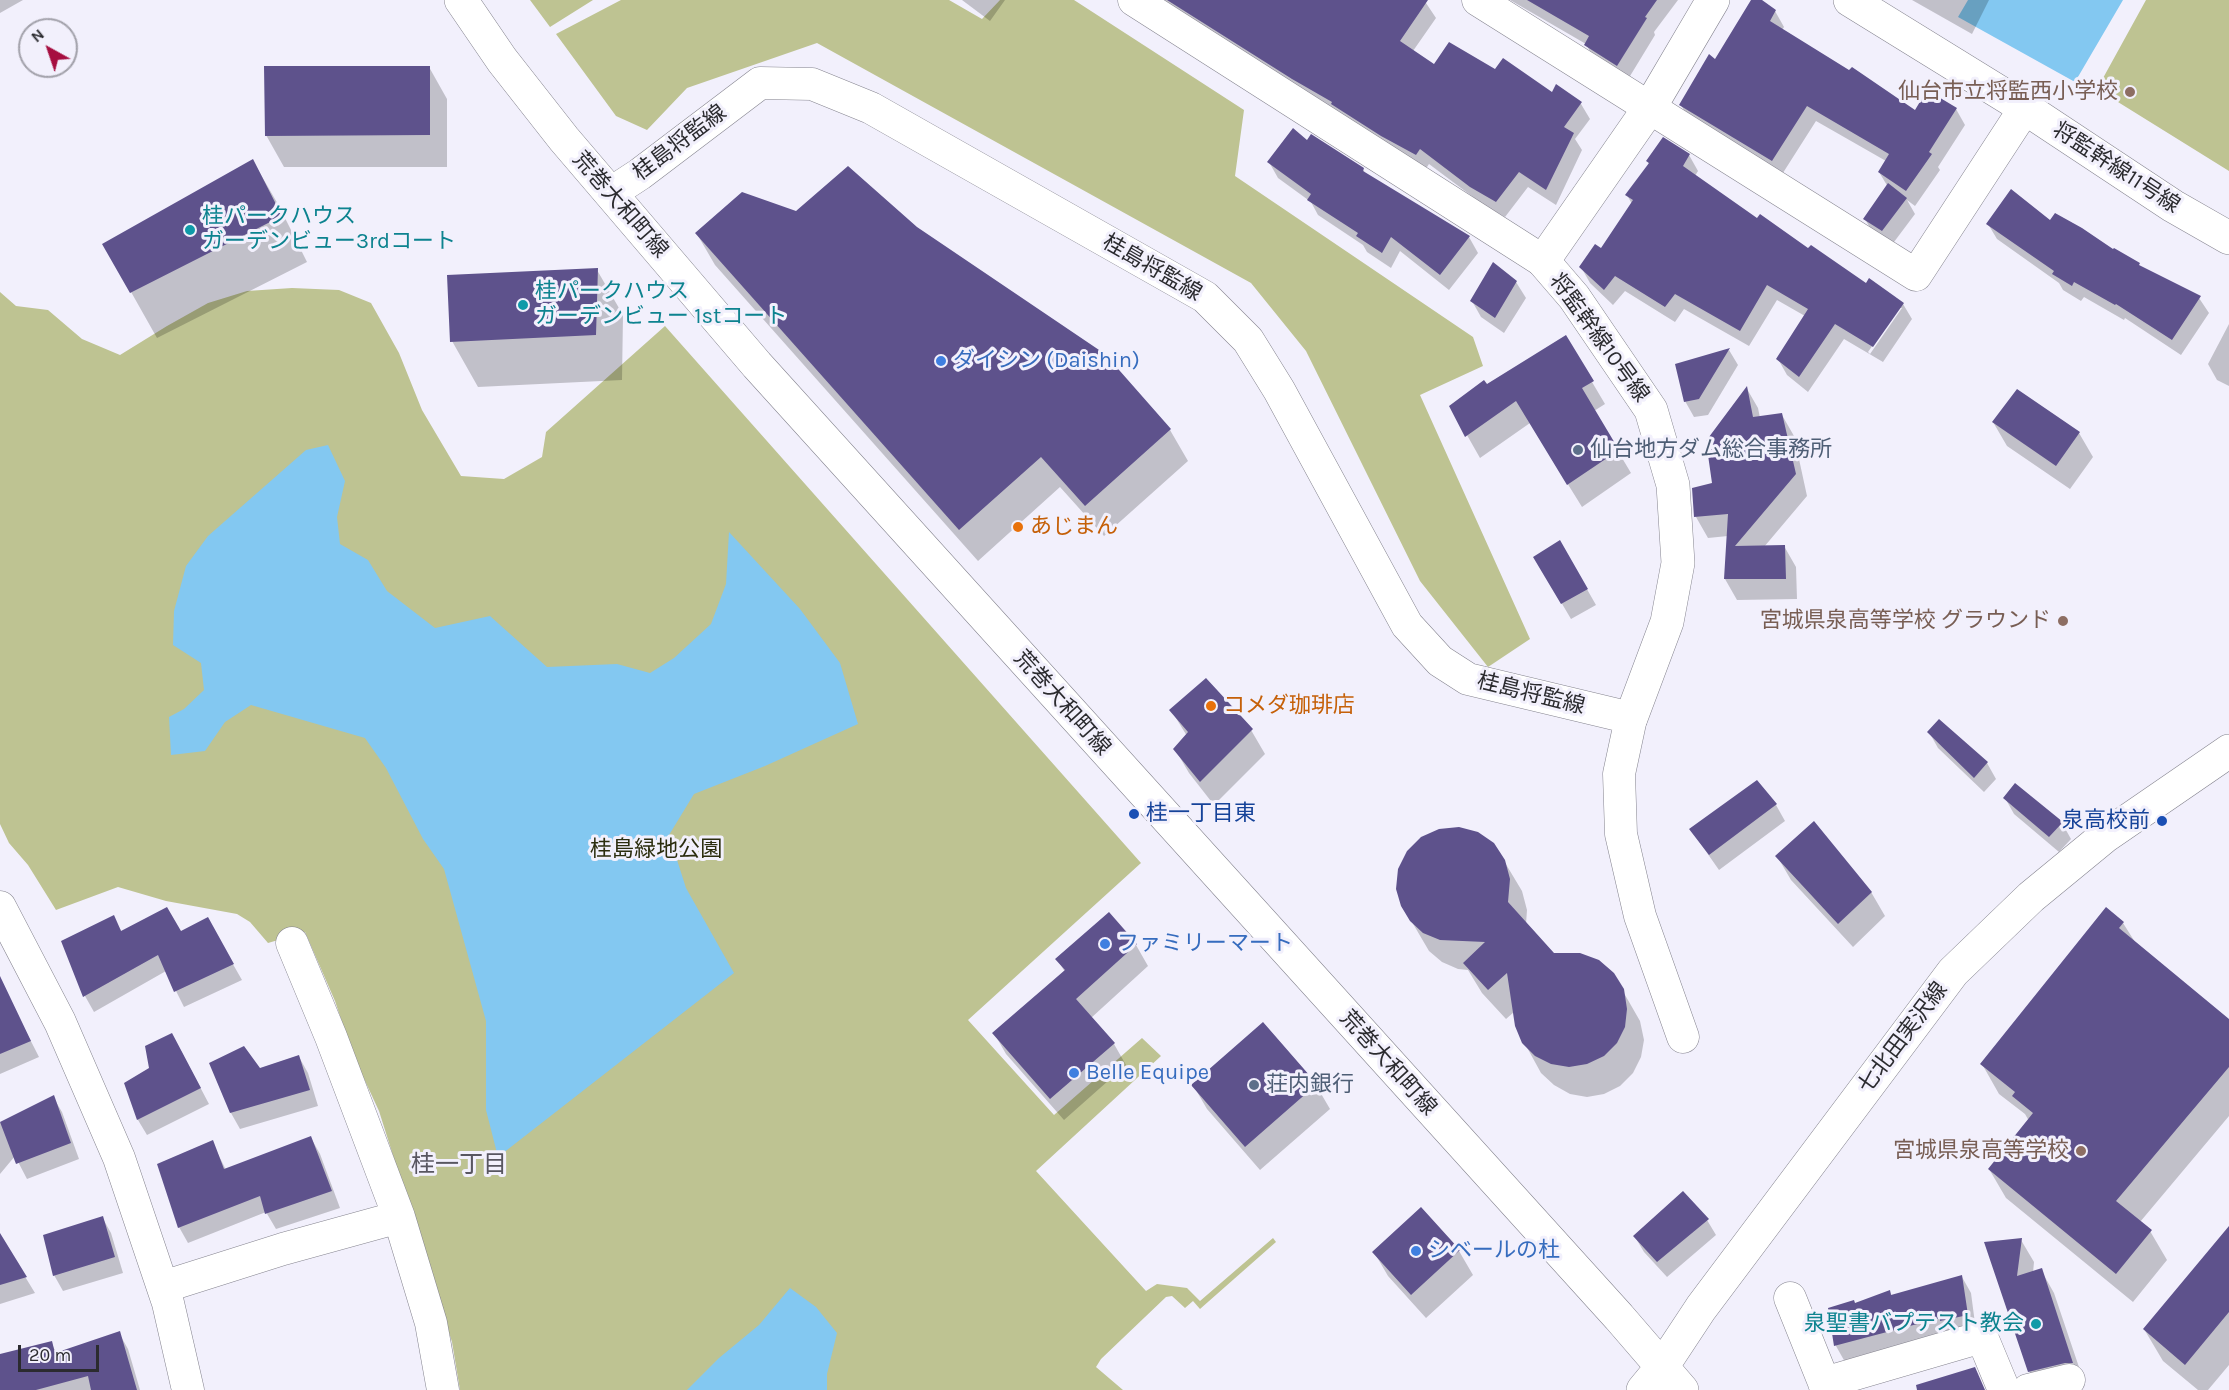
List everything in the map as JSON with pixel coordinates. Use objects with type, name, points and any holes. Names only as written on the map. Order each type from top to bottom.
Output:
[{"type":"street","name":"荒巻大和町線","points":[[461,0],[502,60],[564,139],[757,365],[1611,1308],[1662,1382]]},
{"type":"street","points":[[1134,0],[1543,261]]},
{"type":"street","points":[[1478,0],[1916,275],[2025,108]]},
{"type":"street","name":"将監幹線10号線","points":[[1631,718],[1667,622],[1671,602],[1678,563],[1673,485],[1651,410],[1574,297],[1543,261],[1650,107],[1713,0]]},
{"type":"street","name":"将監幹線11号線","points":[[1850,0],[2025,108],[2173,206],[2229,238]]},
{"type":"street","name":"桂島将監線","points":[[611,193],[640,174],[760,83],[812,84],[871,108],[1205,297],[1248,340],[1279,390],[1407,625],[1440,661],[1468,679],[1631,718]]},
{"type":"street","points":[[1631,718],[1618,774],[1621,834],[1641,916],[1683,1037]]},
{"type":"street","name":"七北田実沢線","points":[[1662,1382],[1701,1308],[1953,972],[2031,897],[2104,837],[2229,751]]},
{"type":"street","points":[[0,907],[9,944],[60,1022],[119,1158],[163,1287],[189,1390]]},
{"type":"street","points":[[292,943],[331,1037],[399,1216],[431,1323],[443,1390]]},
{"type":"street","points":[[163,1287],[283,1249],[399,1216]]},
{"type":"street","points":[[1790,1298],[1826,1387],[1982,1338],[2004,1390]]},
{"type":"street","points":[[2028,1390],[2069,1380]]},
{"type":"green space","points":[[530,0],[593,0],[550,27]]},
{"type":"green space","points":[[621,0],[949,0],[982,19],[1000,0],[1074,0],[1244,110],[1235,176],[1473,337],[1483,366],[1420,395],[1530,639],[1488,667],[1420,581],[1306,351],[1251,283],[817,43],[687,88],[647,130],[616,116],[556,34]]},
{"type":"green space","points":[[2146,0],[2229,0],[2229,171],[2097,89]]},
{"type":"green space","name":"桂島緑地公園","points":[[292,288],[339,290],[371,303],[399,353],[422,410],[461,476],[504,479],[542,457],[546,432],[665,326],[1141,863],[968,1020],[1054,1115],[1142,1038],[1161,1056],[1036,1171],[1146,1291],[1157,1284],[1187,1288],[1200,1301],[1273,1238],[1276,1242],[1200,1309],[1193,1301],[1185,1308],[1172,1296],[1166,1297],[1101,1359],[1096,1367],[1123,1390],[460,1390],[452,1342],[379,1111],[353,1055],[335,1001],[305,932],[268,943],[250,922],[237,914],[166,901],[118,887],[56,910],[28,865],[9,843],[0,824],[0,292],[16,306],[48,310],[82,339],[120,355],[208,303],[247,291]]},
{"type":"water","points":[[1968,0],[2123,0],[2075,82],[1958,17]]},
{"type":"water","points":[[328,445],[345,481],[337,517],[340,544],[368,560],[387,591],[435,628],[490,616],[547,667],[617,664],[650,673],[674,658],[711,624],[726,584],[729,532],[800,609],[840,663],[858,724],[765,766],[694,794],[669,835],[686,888],[734,973],[498,1157],[486,1110],[486,1021],[444,869],[423,839],[386,768],[365,738],[251,705],[225,722],[205,751],[171,755],[169,717],[184,709],[204,690],[201,663],[173,645],[174,611],[186,566],[208,536],[306,450]]},
{"type":"water","points":[[790,1288],[816,1307],[837,1333],[827,1374],[827,1390],[687,1390],[719,1358],[759,1325]]},
{"type":"building","points":[[1167,0],[1428,0],[1400,41],[1434,64],[1449,42],[1495,69],[1503,58],[1552,92],[1556,84],[1582,102],[1564,127],[1574,133],[1546,190],[1519,172],[1496,202],[1470,187],[1420,149],[1416,155],[1381,136],[1331,104],[1332,102]]},
{"type":"building","points":[[1527,0],[1657,0],[1617,66],[1584,45],[1589,36]]},
{"type":"building","points":[[1751,0],[1762,0],[1776,10],[1770,21],[1849,70],[1852,67],[1915,110],[1927,90],[1957,108],[1929,152],[1932,154],[1906,191],[1878,172],[1889,154],[1807,106],[1772,161],[1679,105],[1709,54],[1715,59]]},
{"type":"building","points":[[264,66],[430,66],[430,135],[265,136]]},
{"type":"building","points":[[1293,128],[1307,140],[1311,134],[1364,168],[1363,171],[1470,236],[1440,275],[1391,237],[1382,253],[1356,236],[1358,233],[1307,200],[1311,194],[1267,162]]},
{"type":"building","points":[[1663,137],[1690,154],[1683,166],[1757,218],[1760,214],[1808,248],[1811,245],[1866,283],[1869,278],[1904,303],[1873,347],[1835,324],[1799,377],[1776,359],[1808,309],[1767,285],[1740,331],[1675,294],[1665,307],[1615,276],[1604,290],[1579,267],[1595,244],[1601,248],[1633,200],[1625,195],[1649,163],[1646,161]]},
{"type":"building","name":"桂パークハウス ガーデンビュー3rdコート","points":[[253,159],[282,216],[130,293],[102,244]]},
{"type":"building","points":[[848,166],[917,227],[1105,354],[1171,429],[1085,506],[1041,457],[959,530],[695,233],[742,192],[796,211]]},
{"type":"building","points":[[1888,183],[1907,198],[1882,231],[1863,219]]},
{"type":"building","points":[[2011,189],[2050,220],[2055,213],[2140,263],[2139,265],[2201,296],[2172,340],[2116,304],[2074,282],[2072,286],[2052,274],[2054,271],[1986,224]]},
{"type":"building","points":[[1493,262],[1517,281],[1495,318],[1470,301]]},
{"type":"building","name":"桂パークハウス ガーデンビュー 1stコート","points":[[598,268],[596,335],[450,342],[447,275]]},
{"type":"building","points":[[1566,335],[1594,381],[1582,388],[1619,450],[1567,485],[1516,401],[1465,437],[1449,406],[1484,380],[1487,384]]},
{"type":"building","points":[[1730,348],[1699,399],[1684,402],[1675,364]]},
{"type":"building","points":[[1747,386],[1753,417],[1782,413],[1796,474],[1735,546],[1785,545],[1786,579],[1724,579],[1728,514],[1694,517],[1692,488],[1712,483],[1706,441]]},
{"type":"building","points":[[2017,389],[2080,432],[2056,466],[1992,422]]},
{"type":"building","points":[[1560,540],[1588,589],[1561,604],[1533,557]]},
{"type":"building","points":[[1206,678],[1253,729],[1200,782],[1173,749],[1188,732],[1169,710]]},
{"type":"building","points":[[1939,719],[1988,762],[1974,778],[1927,732]]},
{"type":"building","points":[[1757,780],[1777,804],[1709,855],[1689,829]]},
{"type":"building","points":[[2015,783],[2063,822],[2049,837],[2003,798]]},
{"type":"building","points":[[1814,821],[1872,892],[1838,924],[1775,856]]},
{"type":"building","points":[[1459,827],[1478,832],[1494,843],[1505,860],[1510,879],[1508,902],[1554,953],[1580,953],[1599,960],[1614,973],[1624,989],[1627,1009],[1625,1027],[1617,1043],[1604,1056],[1587,1064],[1569,1067],[1551,1064],[1535,1056],[1522,1043],[1515,1026],[1507,973],[1488,990],[1463,963],[1485,942],[1440,940],[1423,933],[1410,921],[1401,906],[1396,889],[1398,869],[1407,851],[1421,837],[1439,829]]},
{"type":"building","points":[[167,907],[181,931],[208,917],[234,964],[174,992],[158,955],[83,997],[61,941],[114,915],[121,931]]},
{"type":"building","points":[[2106,907],[2124,922],[2119,928],[2229,1019],[2229,1067],[2116,1201],[2152,1230],[2116,1274],[1988,1169],[2033,1113],[2012,1096],[2015,1092],[1980,1064]]},
{"type":"building","points":[[1109,912],[1137,944],[1076,999],[1115,1043],[1050,1099],[992,1033],[1065,970],[1055,959]]},
{"type":"building","points":[[0,976],[31,1041],[0,1054]]},
{"type":"building","name":"荘内銀行","points":[[1263,1022],[1317,1084],[1245,1147],[1191,1085]]},
{"type":"building","points":[[172,1033],[201,1088],[137,1120],[124,1083],[149,1068],[145,1046]]},
{"type":"building","points":[[244,1046],[260,1068],[299,1055],[310,1090],[230,1113],[209,1063]]},
{"type":"building","points":[[54,1095],[71,1143],[16,1164],[0,1122]]},
{"type":"building","points":[[311,1136],[332,1191],[265,1214],[260,1196],[178,1228],[157,1164],[213,1140],[224,1169]]},
{"type":"building","points":[[1683,1191],[1709,1219],[1657,1262],[1633,1236]]},
{"type":"building","name":"シベールの杜","points":[[1421,1207],[1460,1250],[1411,1295],[1372,1252]]},
{"type":"building","points":[[103,1216],[115,1257],[53,1276],[43,1235]]},
{"type":"building","points":[[2229,1226],[2229,1312],[2185,1365],[2143,1329]]},
{"type":"building","points":[[0,1233],[27,1277],[0,1285]]},
{"type":"building","name":"泉聖書バプテスト教会","points":[[2022,1238],[2017,1276],[2042,1268],[2073,1363],[2028,1372],[1984,1242]]},
{"type":"building","points":[[1962,1275],[1968,1315],[1940,1321],[1940,1318],[1834,1346],[1828,1308],[1854,1300],[1855,1303],[1890,1290],[1891,1295]]},
{"type":"building","points":[[120,1331],[137,1390],[91,1390],[88,1376],[36,1390],[0,1390],[0,1354],[52,1341],[55,1353]]},
{"type":"building","points":[[1975,1367],[1985,1390],[1917,1390],[1916,1385]]},
{"type":"place","name":"仙台市立将監西小学校","points":[[2130,92]]},
{"type":"place","name":"桂パークハウス ガーデンビュー3rdコート","points":[[190,230]]},
{"type":"place","name":"桂パークハウス ガーデンビュー 1stコート","points":[[523,305]]},
{"type":"place","name":"ダイシン (Daishin)","points":[[941,361]]},
{"type":"place","name":"仙台地方ダム総合事務所","points":[[1578,450]]},
{"type":"place","name":"あじまん","points":[[1018,527]]},
{"type":"place","name":"宮城県泉高等学校 グラウンド","points":[[2063,621]]},
{"type":"place","name":"コメダ珈琲店","points":[[1211,706]]},
{"type":"place","name":"桂一丁目東","points":[[1134,814]]},
{"type":"place","name":"泉高校前","points":[[2162,821]]},
{"type":"place","name":"ファミリーマート","points":[[1105,944]]},
{"type":"place","name":"Belle Equipe","points":[[1074,1073]]},
{"type":"place","name":"荘内銀行","points":[[1254,1085]]},
{"type":"place","name":"宮城県泉高等学校","points":[[2081,1151]]},
{"type":"place","name":"シベールの杜","points":[[1416,1251]]},
{"type":"place","name":"泉聖書バプテスト教会","points":[[2036,1324]]},
{"type":"district","name":"桂一丁目","points":[[459,1165]]}]
